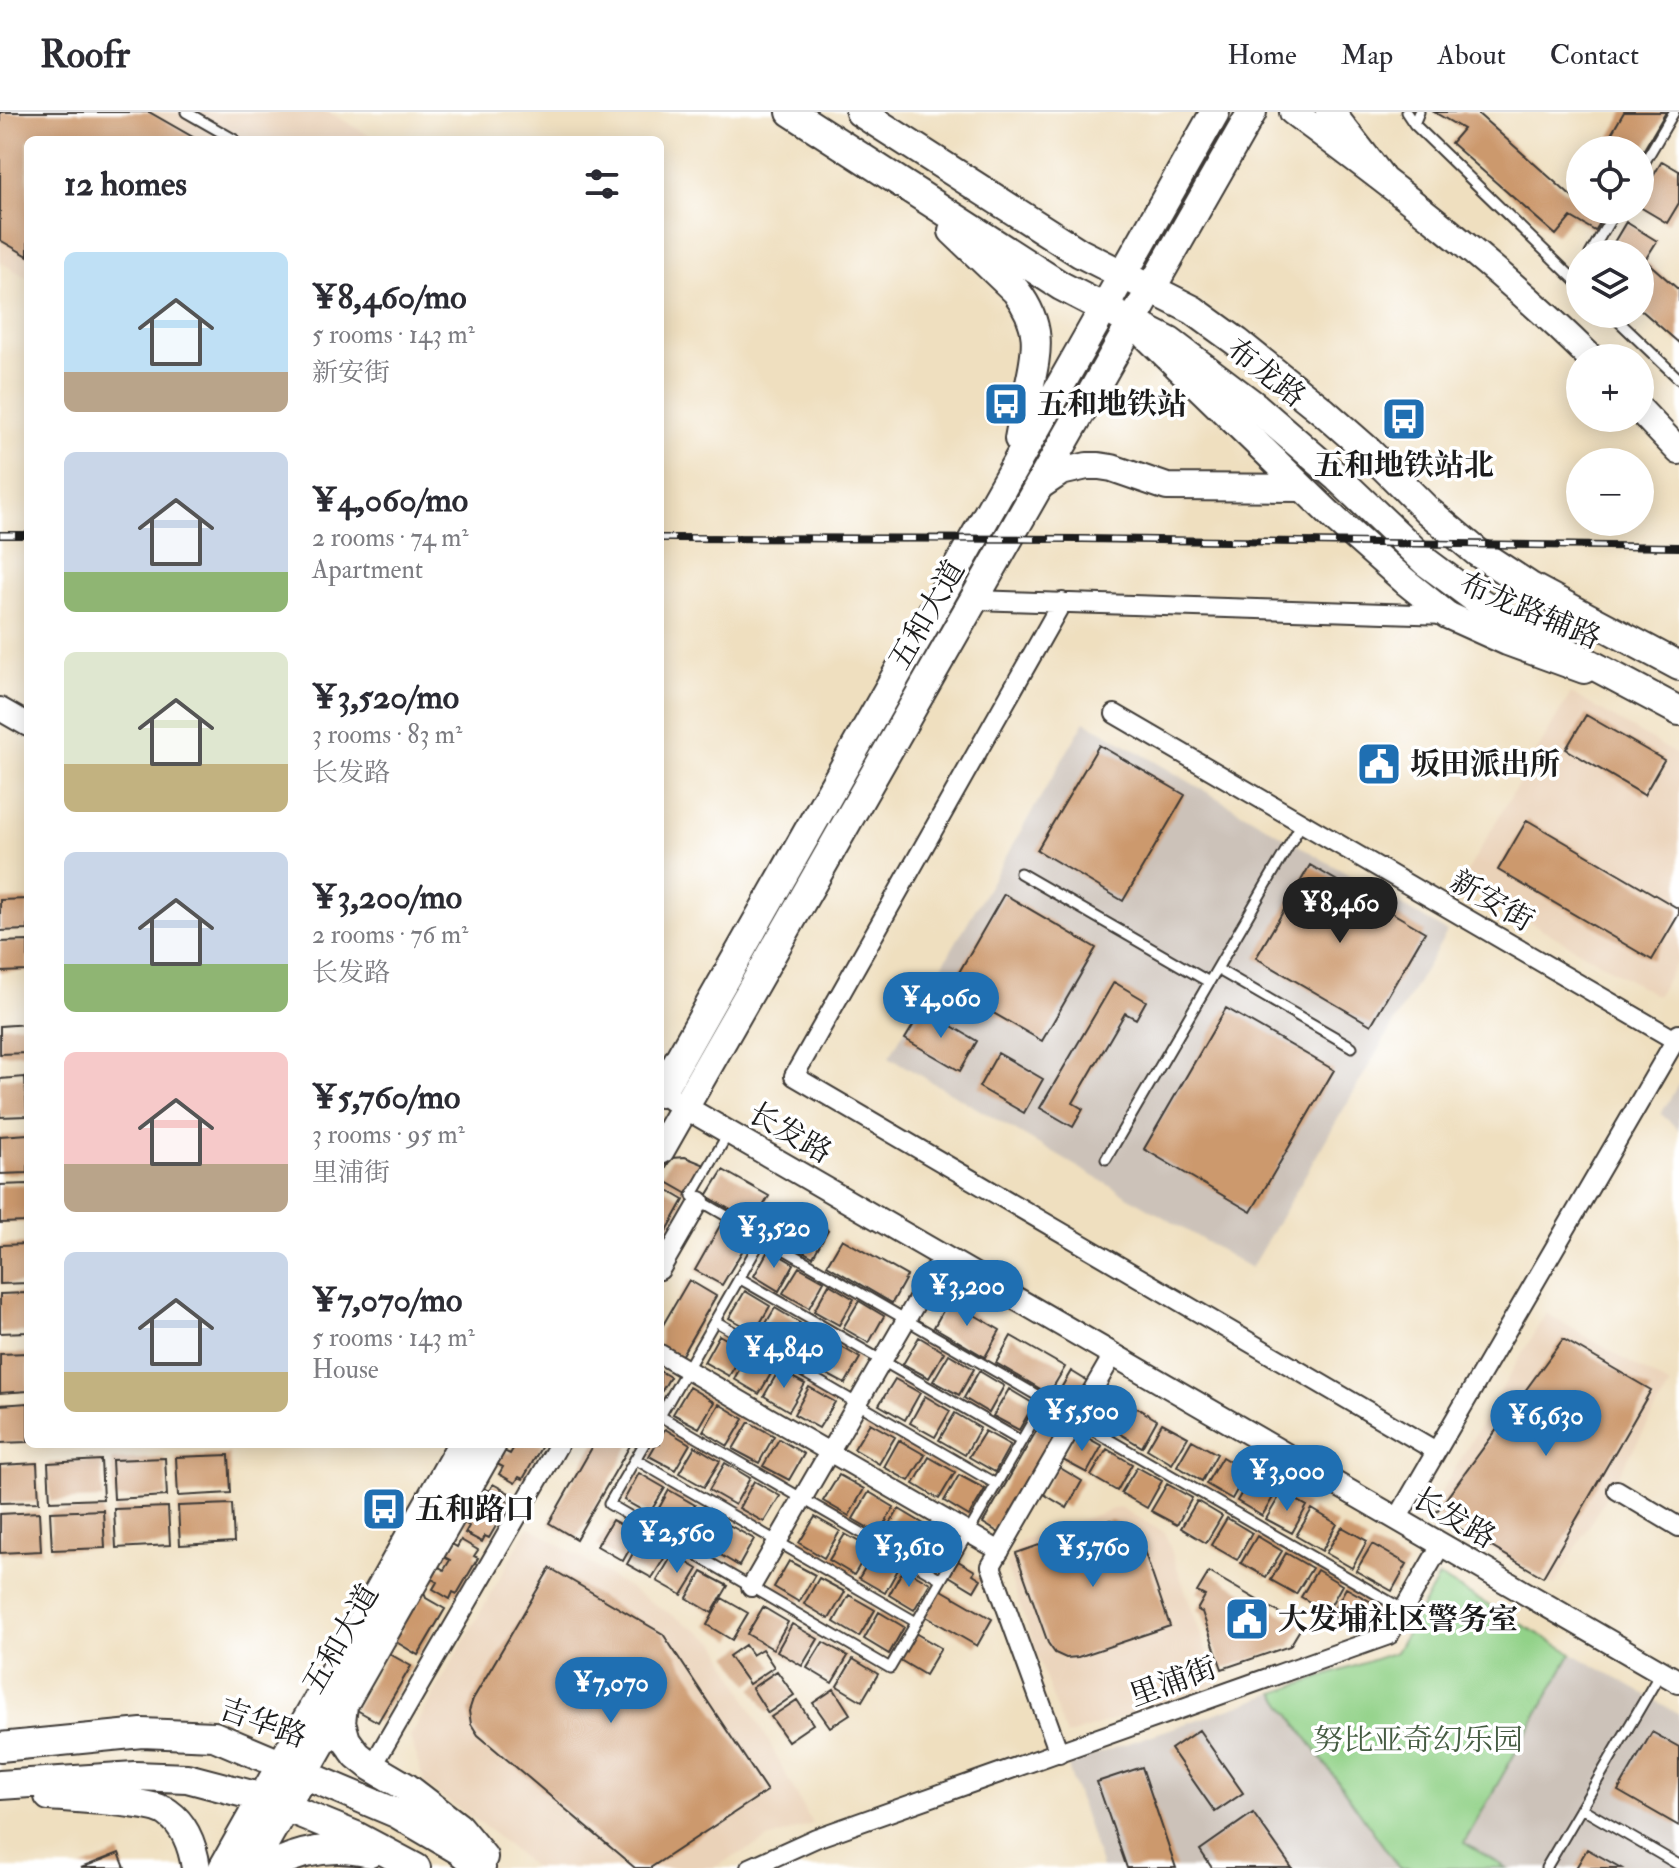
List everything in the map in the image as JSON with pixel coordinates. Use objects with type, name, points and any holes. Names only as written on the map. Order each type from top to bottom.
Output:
[{"type":"main road","name":"布龙路","points":[[791,112],[1061,286],[1170,342],[1256,407],[1453,584],[1510,621],[1679,711]]},
{"type":"main road","name":"布龙路","points":[[860,112],[1080,253],[1193,310],[1281,376],[1366,449],[1428,511],[1477,552],[1529,586],[1679,666]]},
{"type":"main road","name":"五和大道","points":[[666,1096],[1012,468],[1215,112]]},
{"type":"main road","name":"五和大道","points":[[666,1096],[975,600],[1252,112]]},
{"type":"main road","points":[[1293,112],[1477,253],[1576,344]]},
{"type":"main road","points":[[1330,112],[1379,175]]},
{"type":"main road","points":[[910,188],[1016,291],[1035,327],[1036,356],[1012,468]]},
{"type":"main road","name":"布龙路辅路","points":[[1133,323],[1371,552],[1447,615],[1519,647],[1629,685]]},
{"type":"main road","points":[[1654,425],[1679,451]]},
{"type":"main road","points":[[1040,486],[1061,472],[1087,466],[1112,468],[1167,487],[1303,488]]},
{"type":"main road","name":"五和大道","points":[[223,1868],[274,1802],[293,1769],[460,1448]]},
{"type":"main road","name":"五和大道","points":[[293,1769],[343,1704],[490,1448]]},
{"type":"main road","points":[[343,1704],[341,1723],[346,1740],[357,1755],[458,1827],[493,1868]]},
{"type":"main road","name":"吉华路","points":[[0,1747],[142,1733],[214,1736],[396,1813],[459,1850],[481,1868]]},
{"type":"main road","points":[[0,1788],[135,1776],[187,1778],[274,1802],[356,1836],[411,1865]]},
{"type":"main road","points":[[0,1788],[137,1804],[167,1811],[192,1845],[196,1868]]},
{"type":"main road","name":"五和大道","points":[[250,1868],[274,1802]]},
{"type":"main road","points":[[267,1868],[292,1856],[322,1849],[353,1848],[411,1865]]},
{"type":"street","points":[[975,600],[1447,615]]},
{"type":"street","points":[[1062,602],[794,1076],[1436,1451]]},
{"type":"street","points":[[0,709],[24,723]]},
{"type":"street","name":"新安街","points":[[1115,714],[1677,1037]]},
{"type":"street","points":[[1397,1519],[1677,1037]]},
{"type":"street","name":"长发路","points":[[666,1096],[1670,1677]]},
{"type":"street","points":[[664,1263],[700,1201]]},
{"type":"street","points":[[751,1587],[943,1256]]},
{"type":"street","points":[[1059,1753],[991,1566],[1113,1355]]},
{"type":"street","points":[[664,1356],[1000,1551]]},
{"type":"street","points":[[372,1767],[557,1448]]},
{"type":"street","points":[[1617,1490],[1679,1527]]},
{"type":"street","name":"里浦街","points":[[750,1868],[816,1838],[1389,1635],[1441,1545]]},
{"type":"lane","points":[[186,112],[228,136]]},
{"type":"lane","points":[[1406,112],[1414,124],[1566,267]]},
{"type":"lane","points":[[1414,124],[1419,112]]},
{"type":"lane","points":[[1654,146],[1672,116],[1679,126]]},
{"type":"lane","points":[[1626,328],[1679,379]]},
{"type":"lane","points":[[1106,1159],[1302,823]]},
{"type":"lane","points":[[1020,873],[1209,982]]},
{"type":"lane","points":[[1217,969],[1352,1047]]},
{"type":"lane","points":[[642,1448],[609,1504],[890,1668],[1045,1400],[692,1196],[729,1132]]},
{"type":"lane","points":[[664,1409],[763,1237]]},
{"type":"lane","points":[[739,1278],[1021,1441]]},
{"type":"lane","points":[[715,1321],[996,1484]]},
{"type":"lane","points":[[664,1418],[941,1579]]},
{"type":"lane","points":[[1075,1420],[1404,1610]]},
{"type":"lane","points":[[635,1459],[916,1622]]},
{"type":"lane","points":[[1546,1868],[1581,1808],[1670,1677]]},
{"type":"lane","points":[[1581,1808],[1679,1865]]},
{"type":"shaded area","points":[[0,112],[329,112],[370,136],[24,136],[24,276],[0,262]]},
{"type":"shaded area","points":[[1571,693],[1679,756],[1679,958],[1657,996],[1461,882]]},
{"type":"shaded area","points":[[1085,721],[1447,932],[1251,1268],[889,1057]]},
{"type":"shaded area","points":[[1679,1083],[1679,1130],[1661,1114]]},
{"type":"shaded area","points":[[1546,1313],[1670,1386],[1554,1586],[1429,1513]]},
{"type":"shaded area","points":[[1119,1507],[1165,1533],[1218,1684],[1066,1736],[1006,1566],[1021,1540]]},
{"type":"shaded area","points":[[529,1526],[717,1643],[812,1824],[768,1839],[713,1868],[534,1868],[488,1829],[425,1785],[410,1737]]},
{"type":"shaded area","points":[[1572,1653],[1679,1714],[1679,1868],[1507,1868],[1464,1843]]},
{"type":"shaded area","points":[[1275,1693],[1399,1868],[1102,1868],[1067,1764]]},
{"type":"green space","name":"努比亚奇幻乐园","points":[[1439,1577],[1572,1653],[1464,1843],[1507,1868],[1399,1868],[1275,1693],[1396,1652]]},
{"type":"building","points":[[0,112],[149,112],[191,136],[24,136],[24,254],[0,240]]},
{"type":"building","points":[[1434,112],[1476,112],[1566,192],[1566,223],[1556,235],[1451,143],[1463,129]]},
{"type":"building","points":[[1624,112],[1666,112],[1652,136],[1610,136]]},
{"type":"building","points":[[1662,161],[1679,171],[1679,203],[1667,223],[1654,215],[1654,175]]},
{"type":"building","points":[[1583,224],[1599,224],[1595,231]]},
{"type":"building","points":[[1625,224],[1629,224],[1657,241],[1654,246],[1654,240],[1615,240]]},
{"type":"building","points":[[1654,268],[1679,290],[1679,343],[1654,321]]},
{"type":"building","points":[[1586,715],[1664,760],[1644,795],[1566,749]]},
{"type":"building","points":[[1099,745],[1185,795],[1123,901],[1037,850]]},
{"type":"building","points":[[1527,820],[1679,909],[1652,960],[1498,870]]},
{"type":"building","points":[[1310,865],[1425,932],[1371,1025],[1256,958]]},
{"type":"building","points":[[1004,894],[1096,948],[1042,1041],[950,988]]},
{"type":"building","points":[[24,899],[24,930],[0,931],[0,900]]},
{"type":"building","points":[[24,941],[24,971],[0,972],[0,942]]},
{"type":"building","points":[[1114,982],[1146,1001],[1136,1019],[1125,1013],[1073,1103],[1083,1109],[1073,1127],[1040,1108]]},
{"type":"building","points":[[1226,1008],[1334,1070],[1251,1212],[1144,1149]]},
{"type":"building","points":[[923,1009],[977,1041],[960,1071],[905,1039]]},
{"type":"building","points":[[24,1024],[24,1053],[0,1054],[0,1026]]},
{"type":"building","points":[[998,1053],[1043,1079],[1024,1113],[979,1087]]},
{"type":"building","points":[[24,1077],[24,1116],[0,1117],[0,1079]]},
{"type":"building","points":[[24,1134],[24,1173],[0,1174],[0,1136]]},
{"type":"building","points":[[685,1157],[705,1165],[688,1194],[664,1180],[664,1171],[671,1158]]},
{"type":"building","points":[[723,1170],[769,1196],[753,1223],[707,1196]]},
{"type":"building","points":[[24,1184],[24,1222],[0,1223],[0,1185]]},
{"type":"building","points":[[664,1188],[684,1200],[664,1236]]},
{"type":"building","points":[[782,1204],[828,1230],[813,1257],[767,1231]]},
{"type":"building","points":[[722,1222],[750,1238],[722,1285],[695,1270]]},
{"type":"building","points":[[842,1239],[907,1276],[892,1303],[827,1265]]},
{"type":"building","points":[[24,1244],[24,1283],[0,1284],[0,1245]]},
{"type":"building","points":[[769,1249],[794,1264],[779,1291],[754,1276]]},
{"type":"building","points":[[799,1267],[824,1281],[809,1308],[783,1293]]},
{"type":"building","points":[[689,1280],[716,1296],[680,1358],[664,1348],[664,1323]]},
{"type":"building","points":[[829,1284],[854,1299],[839,1325],[814,1311]]},
{"type":"building","points":[[745,1291],[770,1306],[755,1332],[729,1318]]},
{"type":"building","points":[[24,1293],[24,1332],[0,1333],[0,1294]]},
{"type":"building","points":[[949,1300],[1000,1330],[985,1357],[934,1327]]},
{"type":"building","points":[[859,1301],[884,1316],[869,1343],[843,1328]]},
{"type":"building","points":[[775,1308],[800,1323],[785,1350],[759,1335]]},
{"type":"building","points":[[805,1326],[830,1340],[815,1367],[789,1353]]},
{"type":"building","points":[[719,1335],[745,1350],[729,1376],[704,1362]]},
{"type":"building","points":[[1011,1336],[1065,1367],[1049,1394],[996,1363]]},
{"type":"building","points":[[919,1337],[944,1352],[929,1378],[903,1364]]},
{"type":"building","points":[[1563,1339],[1651,1390],[1543,1577],[1435,1514]]},
{"type":"building","points":[[835,1343],[860,1358],[845,1384],[819,1370]]},
{"type":"building","points":[[749,1352],[775,1367],[759,1394],[734,1379]]},
{"type":"building","points":[[24,1353],[24,1391],[0,1393],[0,1354]]},
{"type":"building","points":[[949,1354],[974,1369],[959,1395],[933,1381]]},
{"type":"building","points":[[779,1370],[805,1384],[789,1411],[764,1396]]},
{"type":"building","points":[[979,1371],[1004,1386],[989,1413],[964,1398]]},
{"type":"building","points":[[1071,1371],[1089,1382],[1001,1534],[983,1523]]},
{"type":"building","points":[[664,1373],[670,1377],[664,1387]]},
{"type":"building","points":[[895,1379],[920,1393],[905,1420],[879,1405]]},
{"type":"building","points":[[689,1387],[714,1402],[699,1428],[673,1414]]},
{"type":"building","points":[[809,1387],[835,1402],[819,1428],[794,1414]]},
{"type":"building","points":[[1102,1388],[1128,1402],[1112,1429],[1087,1414]]},
{"type":"building","points":[[1009,1389],[1034,1404],[1019,1430],[993,1416]]},
{"type":"building","points":[[925,1396],[950,1411],[935,1437],[910,1423]]},
{"type":"building","points":[[24,1403],[24,1442],[0,1443],[0,1405]]},
{"type":"building","points":[[719,1404],[744,1419],[728,1446],[703,1431]]},
{"type":"building","points":[[1132,1405],[1157,1420],[1142,1447],[1117,1432]]},
{"type":"building","points":[[955,1413],[980,1428],[965,1455],[939,1440]]},
{"type":"building","points":[[749,1422],[774,1436],[759,1463],[733,1449]]},
{"type":"building","points":[[870,1423],[895,1437],[879,1464],[854,1449]]},
{"type":"building","points":[[1162,1423],[1188,1437],[1172,1464],[1147,1449]]},
{"type":"building","points":[[664,1431],[690,1444],[675,1470],[649,1456],[654,1448],[664,1448]]},
{"type":"building","points":[[985,1431],[1010,1445],[995,1472],[969,1457]]},
{"type":"building","points":[[1077,1432],[1102,1446],[1087,1473],[1061,1459]]},
{"type":"building","points":[[779,1439],[804,1454],[789,1480],[763,1466]]},
{"type":"building","points":[[899,1440],[925,1455],[909,1481],[884,1467]]},
{"type":"building","points":[[1192,1440],[1217,1454],[1202,1481],[1177,1466]]},
{"type":"building","points":[[695,1446],[720,1461],[704,1487],[679,1473]]},
{"type":"building","points":[[514,1448],[541,1448],[523,1479],[519,1477],[515,1483],[499,1474],[503,1467],[497,1464],[504,1451],[510,1454]]},
{"type":"building","points":[[592,1448],[629,1448],[576,1539],[549,1523]]},
{"type":"building","points":[[1107,1449],[1132,1464],[1117,1491],[1091,1476]]},
{"type":"building","points":[[229,1455],[231,1493],[178,1496],[176,1457]]},
{"type":"building","points":[[929,1457],[955,1472],[939,1499],[914,1484]]},
{"type":"building","points":[[1222,1457],[1247,1472],[1232,1499],[1206,1484]]},
{"type":"building","points":[[165,1458],[167,1496],[114,1499],[112,1460]]},
{"type":"building","points":[[101,1460],[103,1499],[50,1501],[48,1463]]},
{"type":"building","points":[[37,1463],[39,1502],[0,1503],[0,1465]]},
{"type":"building","points":[[725,1463],[750,1478],[735,1505],[709,1490]]},
{"type":"building","points":[[1057,1466],[1082,1481],[1067,1508],[1042,1493]]},
{"type":"building","points":[[1137,1467],[1162,1481],[1147,1508],[1121,1493]]},
{"type":"building","points":[[639,1473],[665,1488],[649,1514],[624,1500]]},
{"type":"building","points":[[839,1475],[864,1489],[849,1516],[823,1501]]},
{"type":"building","points":[[959,1475],[985,1489],[969,1516],[944,1501]]},
{"type":"building","points":[[1252,1475],[1278,1489],[1262,1516],[1237,1501]]},
{"type":"building","points":[[754,1481],[780,1496],[764,1522],[739,1508]]},
{"type":"building","points":[[493,1484],[509,1493],[506,1500],[510,1502],[489,1538],[485,1536],[482,1542],[465,1533],[469,1526],[464,1523],[471,1510],[476,1514],[482,1503],[476,1500],[483,1488],[489,1491]]},
{"type":"building","points":[[1167,1484],[1192,1498],[1177,1525],[1151,1511]]},
{"type":"building","points":[[669,1490],[695,1505],[679,1532],[654,1517]]},
{"type":"building","points":[[869,1492],[894,1507],[879,1534],[853,1519]]},
{"type":"building","points":[[1282,1492],[1307,1506],[1292,1533],[1266,1519]]},
{"type":"building","points":[[1197,1501],[1222,1516],[1206,1543],[1181,1528]]},
{"type":"building","points":[[232,1504],[234,1542],[180,1545],[178,1506]]},
{"type":"building","points":[[168,1507],[170,1545],[116,1548],[114,1509]]},
{"type":"building","points":[[699,1508],[724,1522],[709,1549],[684,1534]]},
{"type":"building","points":[[899,1509],[924,1524],[909,1551],[883,1536]]},
{"type":"building","points":[[1312,1509],[1337,1524],[1322,1551],[1296,1536]]},
{"type":"building","points":[[103,1510],[105,1548],[52,1550],[50,1512]]},
{"type":"building","points":[[39,1512],[41,1551],[0,1553],[0,1514]]},
{"type":"building","points":[[815,1517],[840,1531],[824,1558],[799,1543]]},
{"type":"building","points":[[1227,1518],[1252,1533],[1237,1560],[1211,1545]]},
{"type":"building","points":[[612,1520],[638,1534],[623,1561],[597,1546]]},
{"type":"building","points":[[1111,1520],[1138,1533],[1170,1626],[1078,1657],[1066,1658],[1055,1653],[1048,1643],[1016,1553]]},
{"type":"building","points":[[729,1525],[754,1539],[739,1566],[714,1551]]},
{"type":"building","points":[[929,1527],[954,1541],[938,1568],[913,1553]]},
{"type":"building","points":[[1342,1527],[1367,1541],[1352,1568],[1326,1553]]},
{"type":"building","points":[[845,1534],[870,1548],[854,1575],[829,1560]]},
{"type":"building","points":[[1257,1536],[1282,1551],[1266,1577],[1241,1563]]},
{"type":"building","points":[[642,1537],[668,1552],[652,1578],[627,1564]]},
{"type":"building","points":[[461,1540],[478,1550],[474,1556],[478,1558],[457,1594],[453,1592],[450,1599],[433,1589],[437,1582],[432,1579],[439,1567],[444,1570],[450,1560],[444,1557],[452,1544],[457,1547]]},
{"type":"building","points":[[1372,1544],[1407,1564],[1392,1591],[1356,1571]]},
{"type":"building","points":[[875,1551],[900,1566],[885,1593],[859,1578]]},
{"type":"building","points":[[1286,1553],[1312,1568],[1296,1594],[1271,1580]]},
{"type":"building","points":[[673,1554],[698,1569],[682,1595],[657,1581]]},
{"type":"building","points":[[789,1561],[815,1575],[799,1602],[774,1587]]},
{"type":"building","points":[[958,1561],[975,1571],[973,1574],[981,1579],[974,1591],[949,1576]]},
{"type":"building","points":[[550,1568],[663,1634],[767,1791],[650,1868],[635,1868],[478,1735],[471,1724],[469,1711],[473,1699]]},
{"type":"building","points":[[904,1568],[930,1583],[914,1610],[889,1595]]},
{"type":"building","points":[[1317,1570],[1342,1585],[1327,1612],[1301,1597]]},
{"type":"building","points":[[702,1572],[728,1586],[712,1613],[687,1598]]},
{"type":"building","name":"大发埔社区警务室","points":[[1209,1572],[1302,1626],[1290,1646],[1222,1669],[1202,1612],[1197,1610],[1205,1596],[1197,1592]]},
{"type":"building","points":[[819,1578],[845,1592],[829,1619],[804,1604]]},
{"type":"building","points":[[1346,1588],[1382,1608],[1367,1635],[1331,1615]]},
{"type":"building","points":[[940,1589],[992,1619],[977,1646],[925,1616]]},
{"type":"building","points":[[421,1592],[445,1609],[418,1655],[398,1643],[393,1645],[397,1630],[401,1633],[404,1628],[401,1626],[412,1608],[415,1610],[417,1605],[413,1603]]},
{"type":"building","points":[[849,1595],[875,1610],[859,1637],[834,1622]]},
{"type":"building","points":[[722,1598],[748,1613],[732,1640],[707,1625]]},
{"type":"building","points":[[763,1607],[788,1622],[773,1649],[747,1634]]},
{"type":"building","points":[[879,1612],[904,1627],[889,1654],[864,1639]]},
{"type":"building","points":[[792,1624],[818,1639],[802,1666],[777,1651]]},
{"type":"building","points":[[915,1633],[941,1648],[925,1675],[900,1660]]},
{"type":"building","points":[[823,1642],[848,1656],[832,1683],[807,1668]]},
{"type":"building","points":[[745,1645],[752,1655],[762,1649],[774,1667],[749,1684],[729,1656]]},
{"type":"building","points":[[388,1653],[411,1666],[378,1722],[355,1709]]},
{"type":"building","points":[[853,1659],[878,1674],[862,1701],[837,1686]]},
{"type":"building","points":[[777,1671],[794,1695],[768,1713],[752,1688]]},
{"type":"building","points":[[834,1689],[850,1714],[830,1727],[813,1703]]},
{"type":"building","points":[[797,1700],[813,1724],[788,1741],[771,1717]]},
{"type":"building","points":[[1199,1730],[1243,1793],[1215,1812],[1171,1749]]},
{"type":"building","points":[[1652,1732],[1679,1747],[1679,1826],[1618,1791]]},
{"type":"building","points":[[1142,1767],[1176,1868],[1127,1868],[1097,1782]]},
{"type":"building","points":[[1253,1813],[1292,1868],[1212,1868],[1200,1850]]},
{"type":"building","points":[[1587,1849],[1621,1868],[1576,1868]]},
{"type":"building","points":[[119,1853],[125,1868],[81,1868]]},
{"type":"railway","points":[[0,535],[24,535]]},
{"type":"railway","points":[[664,538],[1083,539],[1679,547]]},
{"type":"place","name":"五和地铁站","points":[[1006,404]]},
{"type":"place","name":"五和地铁站北","points":[[1404,419]]},
{"type":"place","name":"坂田派出所","points":[[1379,764]]},
{"type":"place","name":"五和路口","points":[[384,1509]]},
{"type":"place","name":"大发埔社区警务室","points":[[1247,1619]]}]
